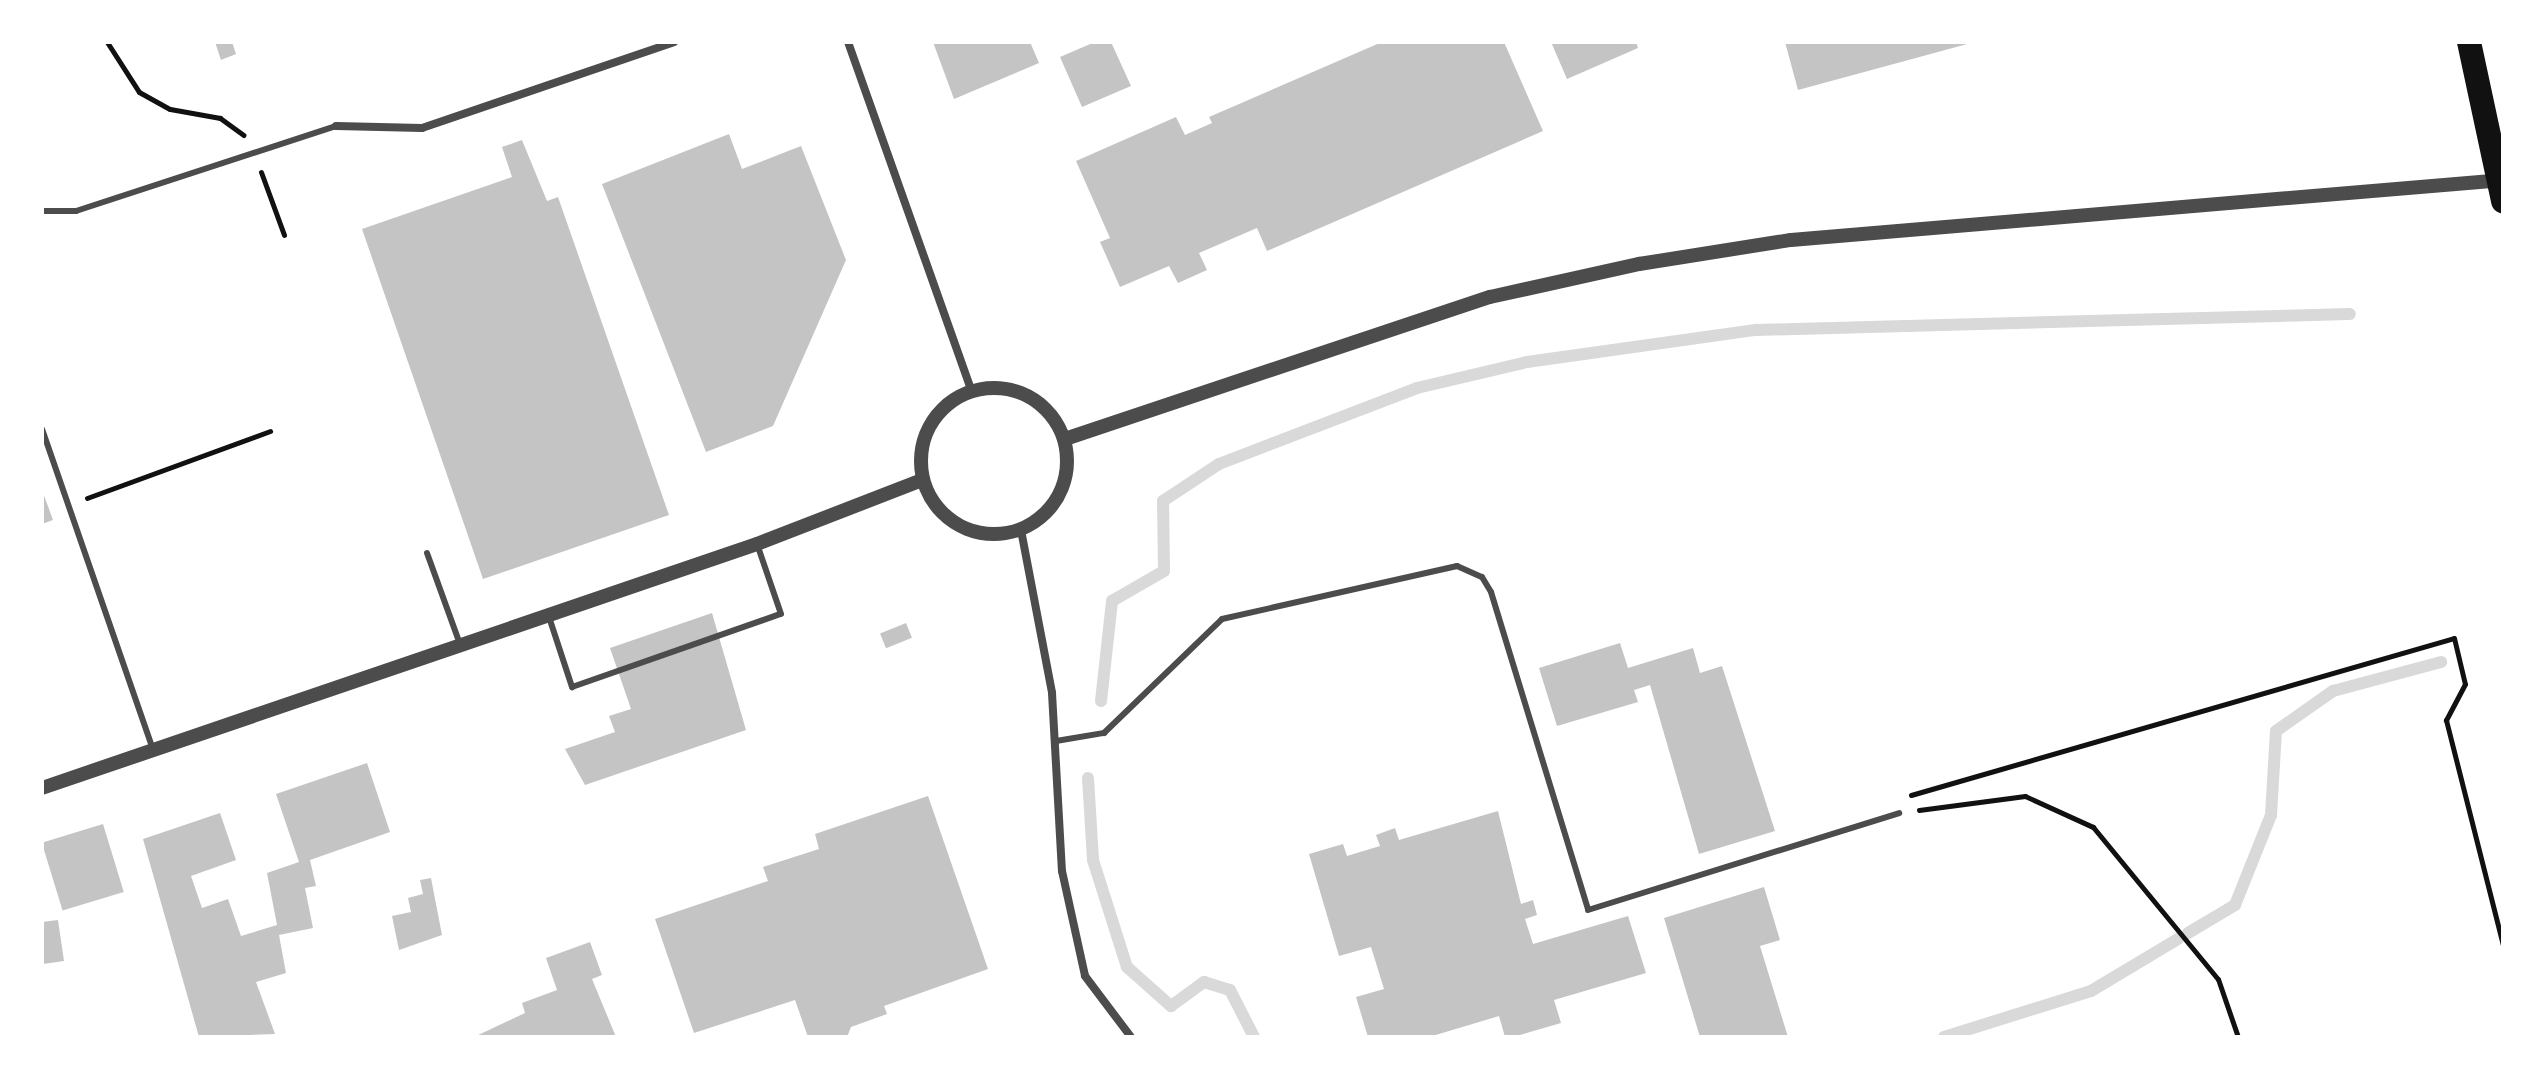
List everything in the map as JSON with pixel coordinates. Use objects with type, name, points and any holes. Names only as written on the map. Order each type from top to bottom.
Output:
[{"type":"highway","points":[[2469,42],[2503,201]]},
{"type":"street","points":[[336,126],[422,128],[674,42]]},
{"type":"street","points":[[848,42],[971,390]]},
{"type":"street","points":[[1065,439],[1490,297],[1639,264],[1791,240],[2375,188],[2503,180]]},
{"type":"street","points":[[1006,389],[1038,402],[1065,439],[1065,483],[1055,503],[1021,530],[985,533],[950,521],[922,480],[920,458],[935,416],[971,390],[1006,389]]},
{"type":"street","points":[[42,788],[757,544],[922,480]]},
{"type":"street","points":[[1021,530],[1035,577],[1056,741],[1062,871],[1085,976],[1131,1037]]},
{"type":"lane","points":[[42,211],[76,211],[336,126]]},
{"type":"lane","points":[[42,429],[153,750]]},
{"type":"lane","points":[[548,614],[572,687],[781,614],[757,544]]},
{"type":"lane","points":[[427,553],[460,644]]},
{"type":"lane","points":[[1056,741],[1104,733],[1222,619],[1457,566],[1482,577],[1491,592],[1588,910],[1899,813]]},
{"type":"path","points":[[107,42],[139,92],[238,128],[254,153],[284,235]]},
{"type":"path","points":[[68,505],[270,431]]},
{"type":"path","points":[[1899,813],[1914,789],[2454,638],[2465,684],[2446,720],[2503,946]]},
{"type":"path","points":[[1899,813],[2025,796],[2093,827],[2218,979],[2238,1037]]},
{"type":"building","points":[[215,42],[232,42],[236,54],[221,60]]},
{"type":"building","points":[[933,42],[1030,42],[1039,63],[954,99]]},
{"type":"building","points":[[1095,42],[1111,42],[1131,86],[1082,107],[1060,57]]},
{"type":"building","points":[[1382,42],[1504,42],[1543,131],[1267,251],[1257,228],[1199,253],[1207,270],[1178,283],[1169,266],[1120,287],[1100,242],[1110,238],[1076,161],[1176,117],[1185,135],[1212,123],[1209,117]]},
{"type":"building","points":[[1551,42],[1636,42],[1638,48],[1567,79]]},
{"type":"building","points":[[1785,42],[1971,42],[1971,43],[1798,90]]},
{"type":"building","points":[[729,134],[742,169],[801,146],[846,260],[773,426],[706,452],[602,184]]},
{"type":"building","points":[[522,140],[547,201],[558,197],[669,515],[483,579],[362,229],[512,177],[502,147]]},
{"type":"building","points":[[42,490],[53,520],[42,524]]},
{"type":"building","points":[[712,613],[746,730],[585,785],[565,749],[615,732],[609,716],[631,709],[610,648]]},
{"type":"building","points":[[906,623],[912,638],[886,648],[880,633]]},
{"type":"building","points":[[1620,643],[1628,668],[1693,648],[1700,673],[1722,666],[1775,831],[1699,854],[1650,685],[1634,690],[1638,702],[1557,726],[1539,668]]},
{"type":"building","points":[[367,763],[390,832],[310,860],[316,886],[305,888],[313,928],[279,935],[286,973],[256,982],[275,1034],[199,1037],[143,839],[220,813],[236,860],[191,876],[202,908],[228,899],[241,936],[277,925],[267,873],[299,862],[276,794]]},
{"type":"building","points":[[928,796],[988,969],[884,1006],[887,1014],[851,1027],[847,1037],[808,1037],[795,1000],[694,1033],[655,919],[768,881],[763,867],[819,849],[815,834]]},
{"type":"building","points":[[1498,811],[1521,904],[1533,900],[1537,915],[1525,919],[1533,944],[1628,916],[1646,973],[1554,1000],[1561,1023],[1513,1037],[1505,1037],[1499,1016],[1429,1037],[1368,1037],[1356,997],[1384,989],[1371,947],[1339,956],[1309,854],[1343,844],[1347,856],[1380,846],[1376,835],[1395,828],[1399,840]]},
{"type":"building","points":[[103,824],[124,892],[63,911],[42,843]]},
{"type":"building","points":[[431,878],[442,935],[399,950],[392,916],[411,912],[408,898],[423,894],[420,880]]},
{"type":"building","points":[[1764,887],[1780,940],[1760,946],[1788,1037],[1700,1037],[1664,918]]},
{"type":"building","points":[[58,920],[64,961],[43,964],[42,922]]},
{"type":"building","points":[[590,942],[602,975],[592,979],[616,1037],[474,1037],[525,1013],[522,1003],[557,990],[546,958]]},
{"type":"waterway","points":[[1101,701],[1112,601],[1164,571],[1163,501],[1219,464],[1417,388],[1527,362],[1756,330],[2350,314]]},
{"type":"waterway","points":[[2188,933],[2235,905],[2271,815],[2276,731],[2333,691],[2441,662]]},
{"type":"waterway","points":[[1088,778],[1093,860],[1127,967],[1171,1006],[1204,982],[1230,990],[1254,1037]]},
{"type":"waterway","points":[[1944,1037],[2091,991],[2178,939]]}]
